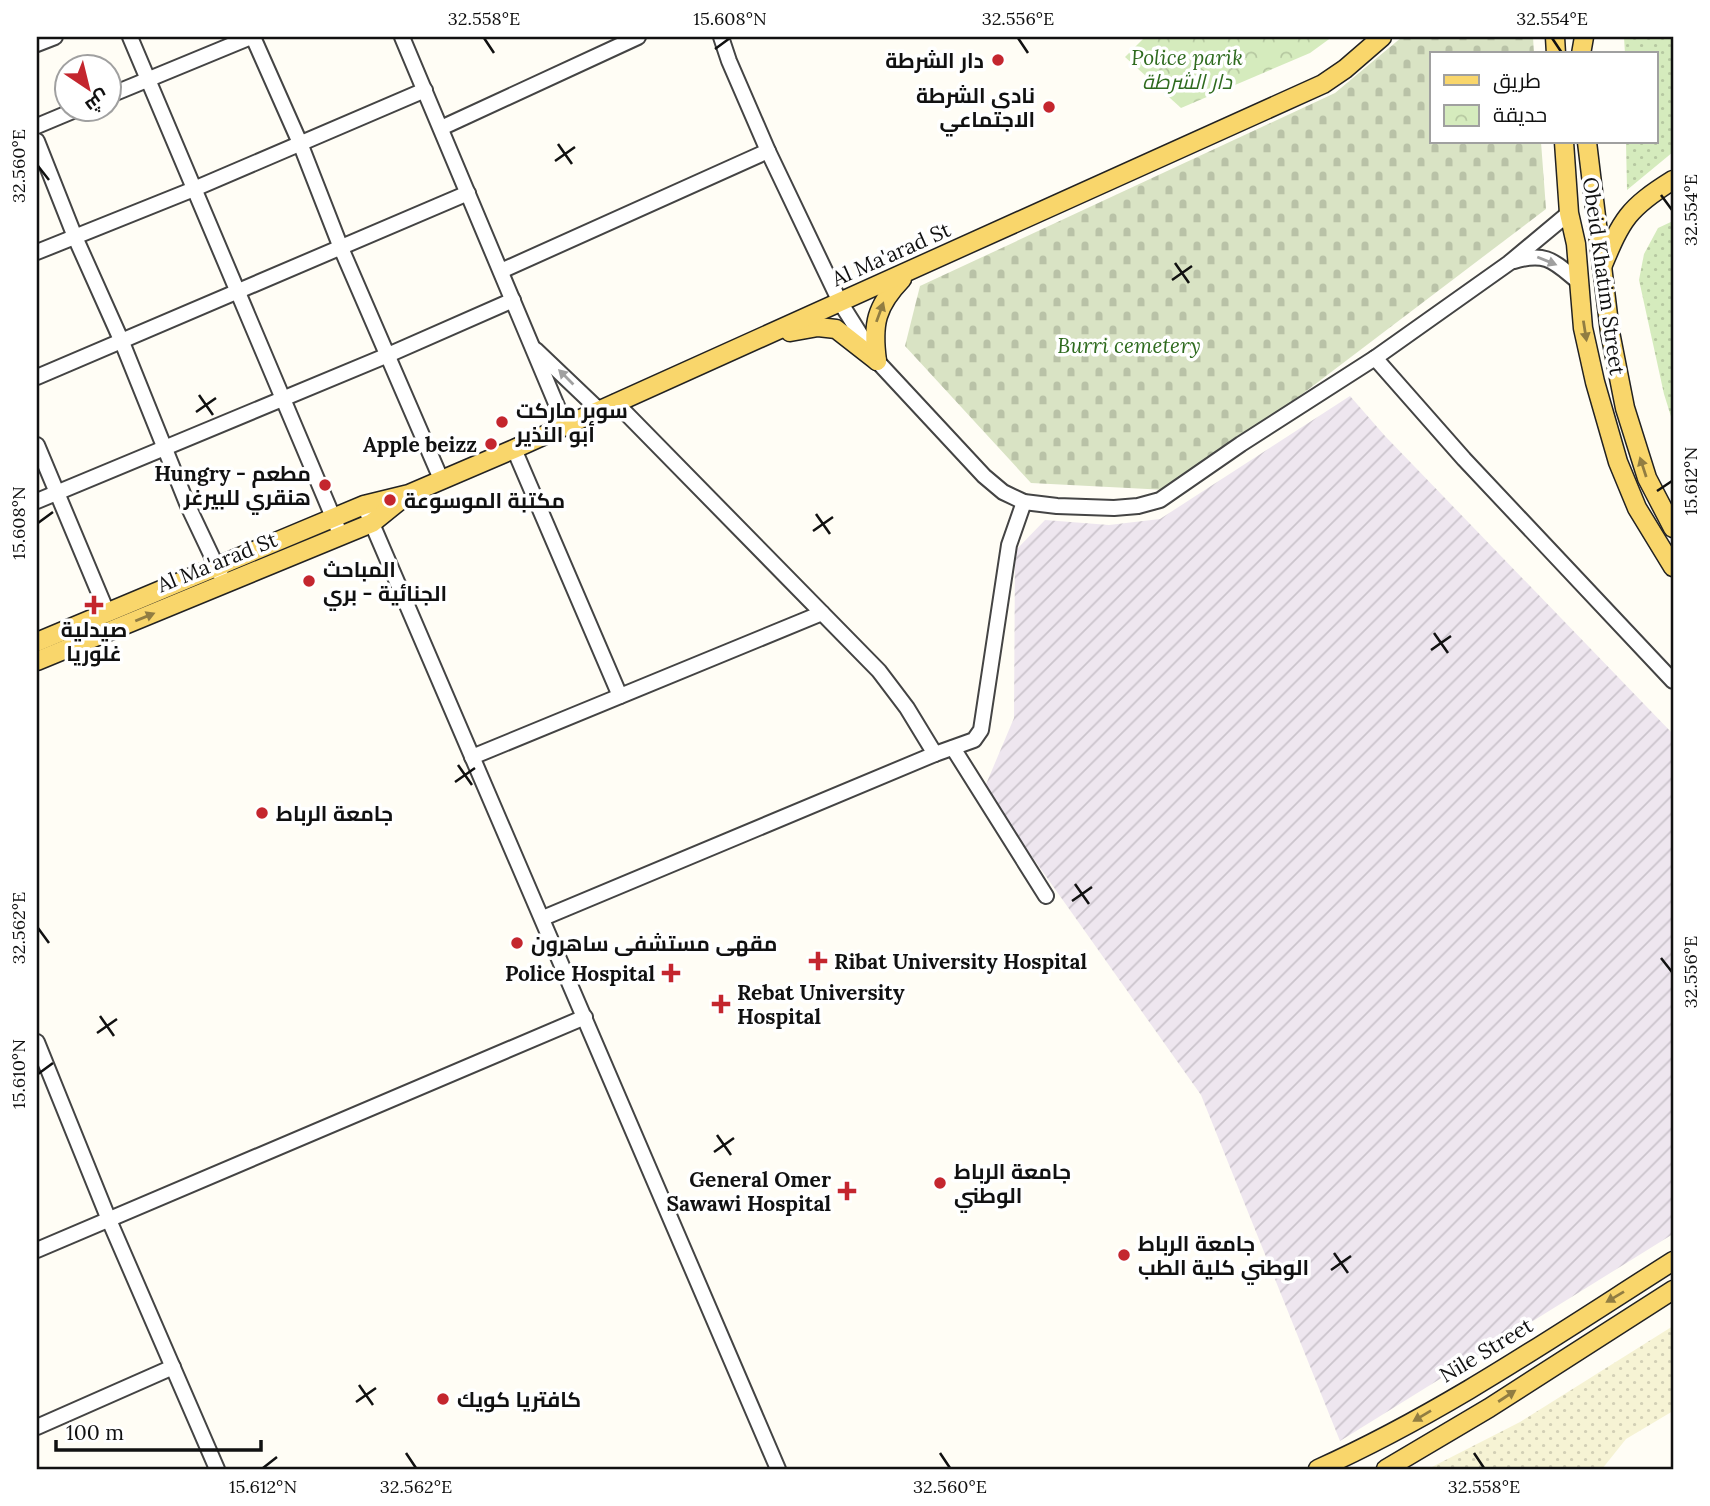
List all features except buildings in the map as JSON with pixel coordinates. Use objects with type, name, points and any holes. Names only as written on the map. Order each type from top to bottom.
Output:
[{"type":"main road","name":"Al Ma'arad St","points":[[37,642],[364,505],[409,494],[514,449],[1323,84],[1382,37]]},
{"type":"main road","name":"Obeid Khatim Street","points":[[1564,144],[1569,212],[1576,244],[1583,328],[1595,382],[1618,462],[1637,508],[1673,567]]},
{"type":"main road","name":"Obeid Khatim Street","points":[[1587,144],[1610,332],[1625,408],[1647,478],[1673,528]]},
{"type":"main road","points":[[1602,267],[1618,227],[1626,216],[1669,185]]},
{"type":"main road","points":[[877,361],[874,327],[880,307],[909,271]]},
{"type":"main road","points":[[762,337],[818,327],[836,328],[877,361]]},
{"type":"main road","name":"Al Ma'arad St","points":[[37,661],[372,523],[409,494]]},
{"type":"main road","name":"Nile Street","points":[[1318,1469],[1373,1444],[1412,1422],[1673,1261]]},
{"type":"main road","points":[[1386,1469],[1479,1414],[1673,1290]]},
{"type":"street","points":[[37,44],[55,37]]},
{"type":"street","points":[[131,37],[341,536]]},
{"type":"street","points":[[122,91],[252,37],[300,143],[341,248],[441,479]]},
{"type":"street","points":[[402,37],[565,425]]},
{"type":"street","points":[[440,128],[638,37]]},
{"type":"street","points":[[721,37],[768,151],[840,302],[877,361],[984,476],[1003,492],[1024,502],[1114,508],[1138,506],[1173,494],[1241,444],[1375,358],[1509,263],[1569,212]]},
{"type":"street","points":[[37,252],[425,90]]},
{"type":"street","points":[[37,141],[163,447],[225,584]]},
{"type":"street","points":[[501,271],[768,151]]},
{"type":"street","points":[[37,377],[468,193]]},
{"type":"street","points":[[1509,263],[1532,256],[1552,260],[1580,284]]},
{"type":"street","points":[[37,500],[388,355],[513,300]]},
{"type":"street","points":[[533,347],[598,409]]},
{"type":"street","points":[[1375,358],[1464,459],[1673,681]]},
{"type":"street","points":[[615,402],[879,671],[907,708],[935,754]]},
{"type":"street","points":[[37,444],[107,612]]},
{"type":"street","points":[[514,449],[620,696]]},
{"type":"street","points":[[543,918],[974,740],[981,730],[1009,545],[1024,502]]},
{"type":"street","points":[[364,505],[778,1469]]},
{"type":"street","points":[[472,757],[822,612]]},
{"type":"street","points":[[953,748],[1046,896]]},
{"type":"street","points":[[37,1250],[585,1017]]},
{"type":"street","points":[[37,1042],[42,1071],[217,1469]]},
{"type":"street","points":[[37,1427],[173,1367]]},
{"type":"shaded area","points":[[1350,396],[1385,436],[1673,734],[1673,1234],[1340,1441],[1201,1095],[984,789],[1014,718],[1015,551],[1045,520],[1109,525],[1160,519]]},
{"type":"shaded area","points":[[1673,1326],[1673,1411],[1626,1439],[1602,1469],[1428,1469],[1520,1422]]},
{"type":"green space","name":"Police parik دار الشرطة","points":[[1145,37],[1332,37],[1310,53],[1181,108],[1125,57]]},
{"type":"green space","name":"Burri cemetery","points":[[1402,37],[1533,37],[1534,52],[1430,52],[1430,144],[1541,144],[1546,209],[1264,423],[1167,490],[1031,483],[905,346],[920,286],[1335,93]]},
{"type":"green space","points":[[1624,37],[1673,37],[1673,152],[1627,190],[1626,144],[1658,144],[1658,52],[1625,52]]},
{"type":"green space","points":[[1673,221],[1673,423],[1639,280],[1644,254],[1658,228]]},
{"type":"place","name":"دار الشرطة","points":[[998,60]]},
{"type":"place","name":"نادي الشرطة الاجتماعي","points":[[1049,107]]},
{"type":"place","name":"سوبر ماركت أبو النذير","points":[[502,422]]},
{"type":"place","name":"Apple beizz","points":[[491,444]]},
{"type":"place","name":"Hungry - مطعم هنقري للبيرغر","points":[[325,485]]},
{"type":"place","name":"مكتبة الموسوعة","points":[[390,500]]},
{"type":"place","name":"المباحث الجنائية - بري","points":[[309,581]]},
{"type":"place","name":"صيدلية غلوريا","points":[[94,605]]},
{"type":"place","name":"جامعة الرباط","points":[[262,813]]},
{"type":"place","name":"مقهى مستشفى ساهرون","points":[[517,943]]},
{"type":"place","name":"Ribat University Hospital","points":[[818,961]]},
{"type":"place","name":"Police Hospital","points":[[671,973]]},
{"type":"place","name":"Rebat University Hospital","points":[[721,1004]]},
{"type":"place","name":"جامعة الرباط الوطني","points":[[940,1183]]},
{"type":"place","name":"General Omer Sawawi Hospital","points":[[847,1191]]},
{"type":"place","name":"جامعة الرباط الوطني كلية الطب","points":[[1124,1255]]},
{"type":"place","name":"كافتريا كويك","points":[[443,1399]]}]
